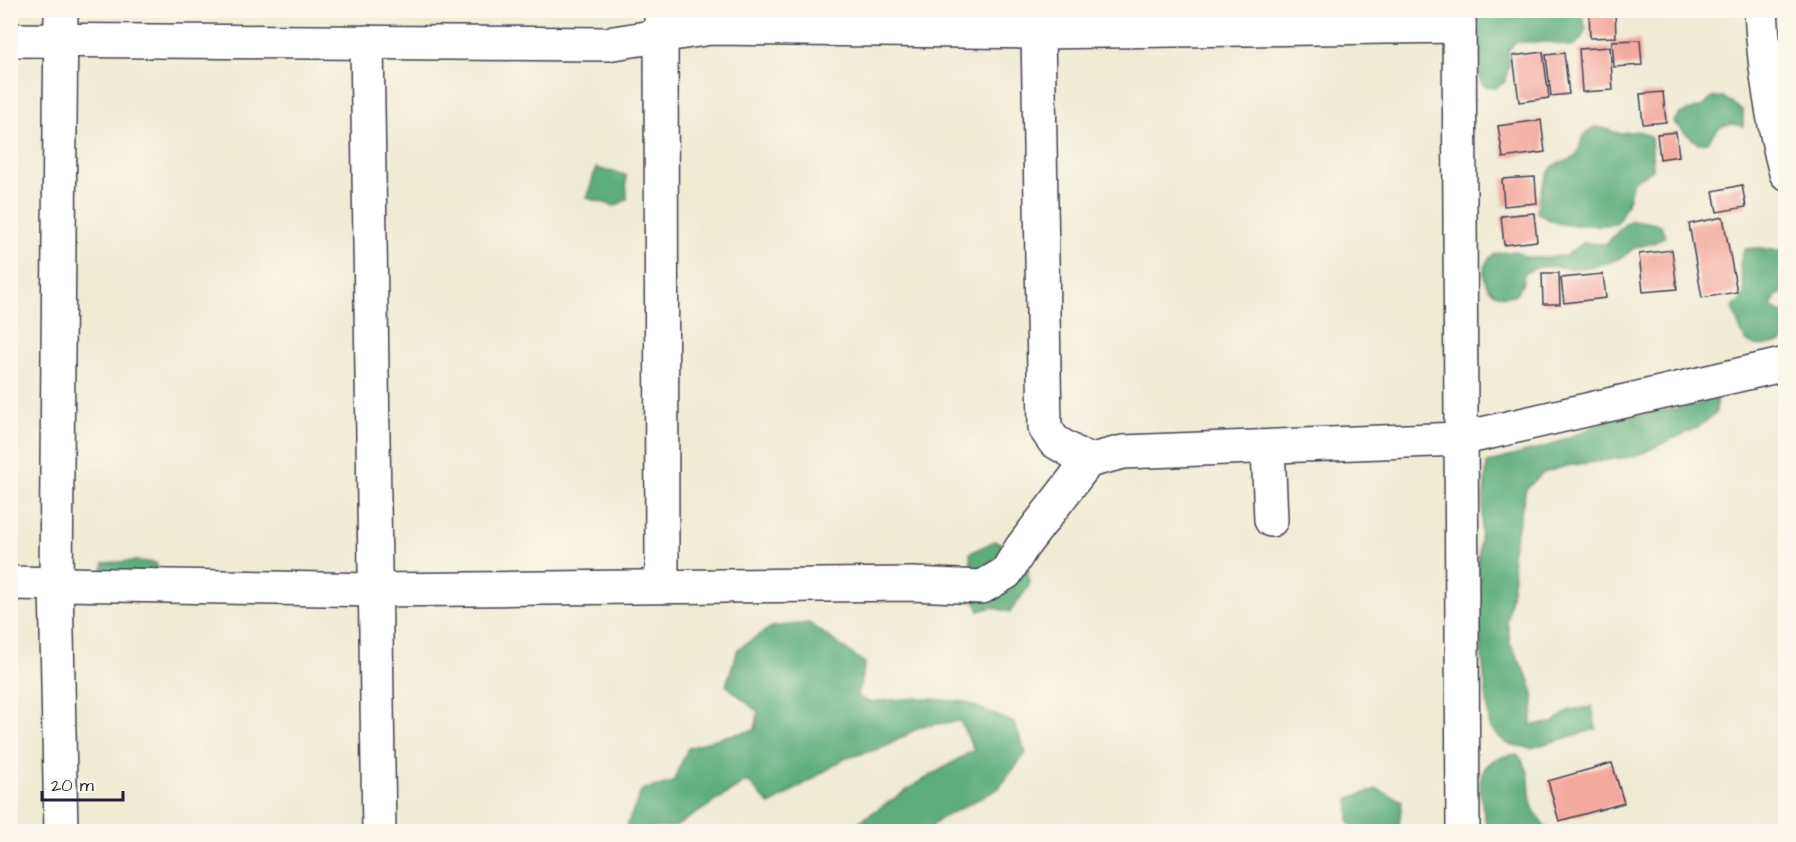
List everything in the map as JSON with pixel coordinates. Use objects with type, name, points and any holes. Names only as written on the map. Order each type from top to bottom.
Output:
[{"type":"street","points":[[1761,10],[1776,136],[1785,173]]},
{"type":"street","points":[[10,40],[61,26],[368,42],[607,44],[661,23],[711,28],[1038,32],[1459,18],[1463,831]]},
{"type":"street","points":[[661,23],[662,586]]},
{"type":"street","points":[[61,26],[56,583],[61,831]]},
{"type":"street","points":[[1038,32],[1046,428],[1054,441],[1088,461]]},
{"type":"street","points":[[368,42],[379,831]]},
{"type":"street","points":[[10,583],[375,590],[912,584],[982,587],[1006,573],[1022,547],[1088,461],[1123,452],[1460,438],[1785,364]]},
{"type":"street","points":[[1268,447],[1271,520]]},
{"type":"green space","points":[[1478,11],[1581,11],[1586,29],[1581,39],[1572,47],[1550,42],[1515,42],[1508,51],[1510,61],[1505,82],[1495,88],[1484,86],[1477,74],[1480,42],[1474,22]]},
{"type":"green space","points":[[1723,97],[1743,111],[1743,126],[1731,124],[1722,126],[1708,142],[1697,143],[1673,122],[1681,113],[1704,106],[1712,98]]},
{"type":"green space","points":[[1595,127],[1618,133],[1638,131],[1651,137],[1653,170],[1633,181],[1627,204],[1616,224],[1570,225],[1551,221],[1537,212],[1546,177],[1554,166],[1575,156],[1585,134]]},
{"type":"green space","points":[[596,168],[626,175],[627,199],[615,206],[587,198]]},
{"type":"green space","points":[[1629,221],[1661,225],[1665,236],[1604,264],[1576,268],[1546,266],[1536,268],[1524,274],[1522,285],[1515,295],[1503,296],[1494,293],[1488,287],[1484,272],[1490,258],[1496,254],[1516,251],[1525,257],[1565,256],[1583,243],[1605,244]]},
{"type":"green space","points":[[1745,249],[1781,250],[1785,253],[1785,292],[1776,296],[1771,306],[1785,313],[1785,341],[1761,346],[1753,345],[1744,337],[1732,307],[1744,294],[1745,288],[1740,267]]},
{"type":"green space","points":[[1716,394],[1716,413],[1698,427],[1636,456],[1566,466],[1543,473],[1526,489],[1512,554],[1514,576],[1507,622],[1510,643],[1531,683],[1534,703],[1531,725],[1552,723],[1570,710],[1592,707],[1596,729],[1531,748],[1507,744],[1490,728],[1475,595],[1487,463],[1551,445],[1611,419],[1697,405]]},
{"type":"green space","points":[[995,541],[1027,554],[1029,586],[1010,612],[992,607],[979,611],[975,601],[970,553]]},
{"type":"green space","points":[[136,561],[156,563],[161,577],[99,580],[104,563]]},
{"type":"green space","points":[[809,623],[865,663],[857,697],[870,702],[918,698],[965,702],[1014,723],[1026,753],[998,789],[938,820],[928,831],[845,831],[913,786],[974,750],[960,721],[921,726],[885,747],[844,759],[770,805],[747,781],[675,827],[625,830],[642,790],[673,782],[688,748],[722,737],[755,730],[758,712],[726,685],[738,649],[771,627]]},
{"type":"green space","points":[[1517,754],[1526,768],[1533,808],[1549,831],[1487,831],[1480,793],[1482,774],[1486,766],[1496,759]]},
{"type":"green space","points":[[1377,789],[1402,801],[1399,825],[1389,831],[1361,832],[1349,823],[1349,798]]},
{"type":"building","points":[[1589,10],[1615,10],[1616,37],[1590,38]]},
{"type":"building","points":[[1640,40],[1642,65],[1614,67],[1612,41]]},
{"type":"building","points":[[1610,47],[1613,90],[1582,92],[1579,49]]},
{"type":"building","points":[[1543,52],[1549,98],[1519,102],[1513,56]]},
{"type":"building","points":[[1564,53],[1569,94],[1551,96],[1546,55]]},
{"type":"building","points":[[1663,92],[1666,122],[1643,124],[1640,94]]},
{"type":"building","points":[[1541,120],[1545,152],[1503,158],[1498,126]]},
{"type":"building","points":[[1676,132],[1679,156],[1660,159],[1657,134]]},
{"type":"building","points":[[1535,177],[1537,203],[1504,206],[1502,179]]},
{"type":"building","points":[[1742,185],[1746,207],[1717,212],[1713,191]]},
{"type":"building","points":[[1534,213],[1537,241],[1504,245],[1501,216]]},
{"type":"building","points":[[1723,217],[1737,292],[1702,298],[1689,224]]},
{"type":"building","points":[[1672,250],[1677,289],[1643,292],[1639,254]]},
{"type":"building","points":[[1542,273],[1559,273],[1560,304],[1543,304]]},
{"type":"building","points":[[1603,274],[1606,298],[1564,303],[1561,278]]},
{"type":"building","points":[[1612,763],[1624,803],[1559,821],[1548,781]]}]
